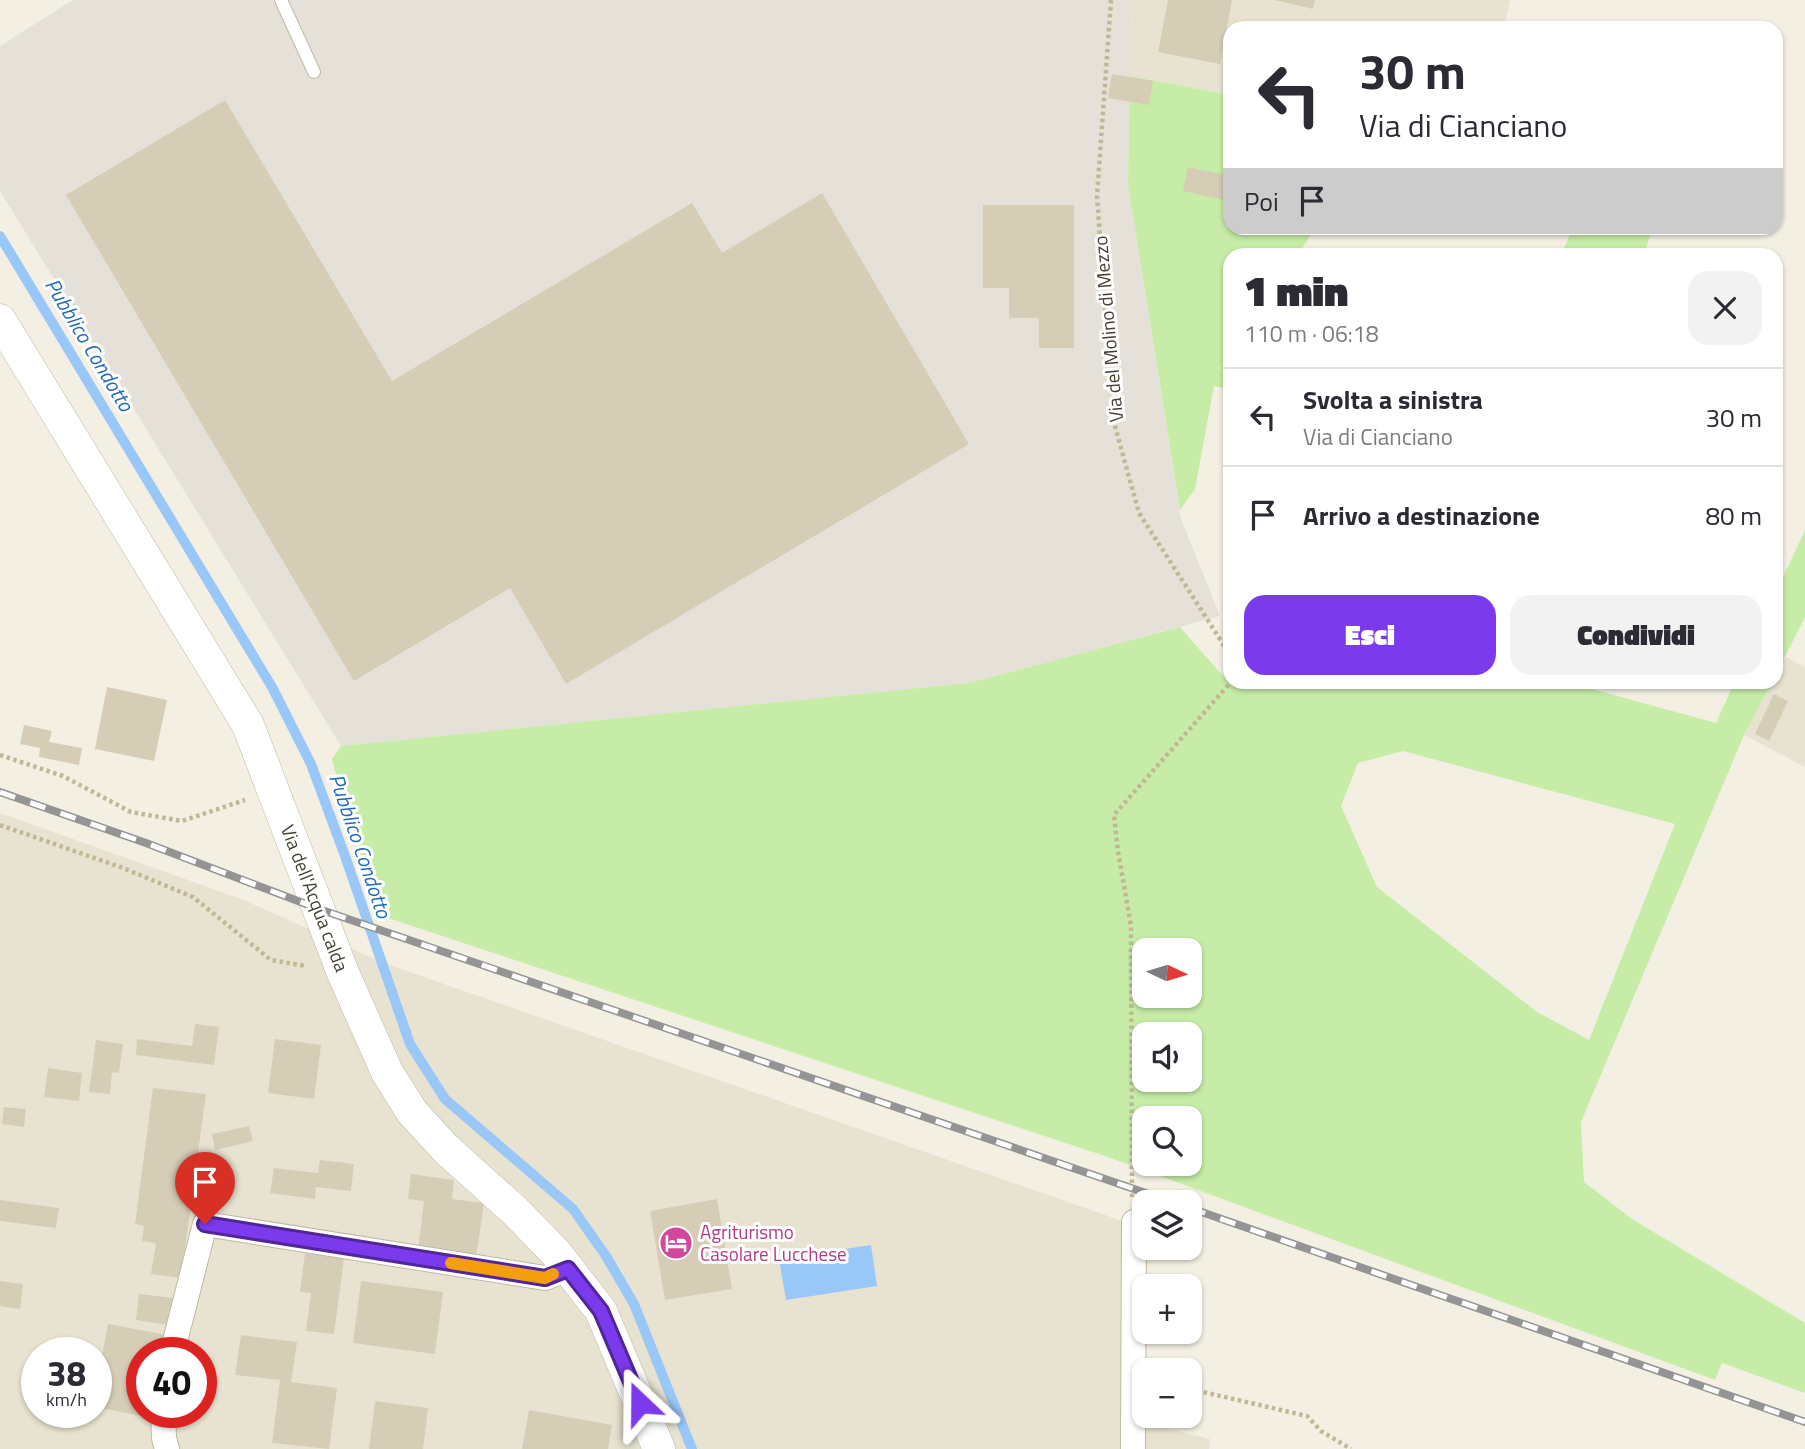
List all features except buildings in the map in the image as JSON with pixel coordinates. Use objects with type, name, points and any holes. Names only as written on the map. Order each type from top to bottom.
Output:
[{"type":"street","name":"Via dell'Acqua calda","points":[[0,320],[248,725],[343,973],[387,1072],[412,1112],[446,1149],[514,1210],[556,1253],[601,1311],[659,1449]]},
{"type":"street","points":[[176,1337],[205,1224],[545,1278],[568,1269]]},
{"type":"street","points":[[1133,1449],[1134,1260]]},
{"type":"street","points":[[164,1428],[167,1449]]},
{"type":"lane","points":[[281,0],[314,72]]},
{"type":"path","name":"Via del Molino di Mezzo","points":[[1111,0],[1097,195],[1113,419],[1139,513],[1223,642]]},
{"type":"path","points":[[1132,1199],[1131,926],[1114,815],[1225,689]]},
{"type":"path","points":[[0,755],[63,776],[131,812],[181,821],[274,791]]},
{"type":"path","points":[[0,825],[122,868],[192,897],[271,960],[343,973]]},
{"type":"path","points":[[1202,1392],[1307,1416],[1321,1431],[1351,1449]]},
{"type":"shaded area","points":[[73,0],[1132,0],[1128,185],[1181,519],[1220,616],[969,683],[341,746],[0,191],[0,46]]},
{"type":"shaded area","points":[[1132,0],[1510,0],[1506,21],[1223,21],[1223,94],[1130,76]]},
{"type":"shaded area","points":[[1786,657],[1805,667],[1805,767],[1744,735],[1769,689],[1783,689],[1783,662]]},
{"type":"shaded area","points":[[0,813],[244,900],[384,963],[1128,1223],[1128,1419],[1132,1420],[1132,1428],[1165,1428],[1210,1439],[1209,1449],[0,1449]]},
{"type":"green space","points":[[1130,76],[1223,94],[1223,235],[1311,235],[1302,248],[1223,248],[1223,388],[1214,386],[1195,489],[1180,510],[1128,185]]},
{"type":"green space","points":[[1570,235],[1650,235],[1646,248],[1564,248]]},
{"type":"green space","points":[[1805,530],[1805,617],[1783,661],[1783,577]]},
{"type":"green space","points":[[1180,627],[1223,676],[1223,689],[1592,689],[1716,723],[1731,689],[1769,689],[1744,735],[1581,1122],[1584,1182],[1632,1219],[1805,1323],[1805,1393],[1722,1363],[1715,1380],[1160,1176],[1202,1176],[1202,1106],[1132,1106],[1132,1166],[385,917],[357,858],[332,759],[341,746],[969,683]],"holes":[[[1403,751],[1675,824],[1589,1040],[1537,1012],[1377,887],[1341,806],[1358,763]]]},
{"type":"water","points":[[871,1245],[877,1286],[786,1300],[779,1259]]},
{"type":"waterway","name":"Pubblico Condotto","points":[[0,236],[272,687],[311,764],[410,1044],[445,1099],[573,1209],[606,1256],[634,1304],[692,1449]]},
{"type":"railway","points":[[0,792],[146,843],[319,909],[1137,1190]]},
{"type":"railway","points":[[1202,1212],[1805,1422]]},
{"type":"slow traffic","points":[[451,1263],[545,1278],[553,1274]]},
{"type":"place","name":"Agriturismo Casolare Lucchese","points":[[676,1243]]},
{"type":"route","points":[[205,1224],[545,1278],[568,1269],[601,1311],[640,1403]]}]
